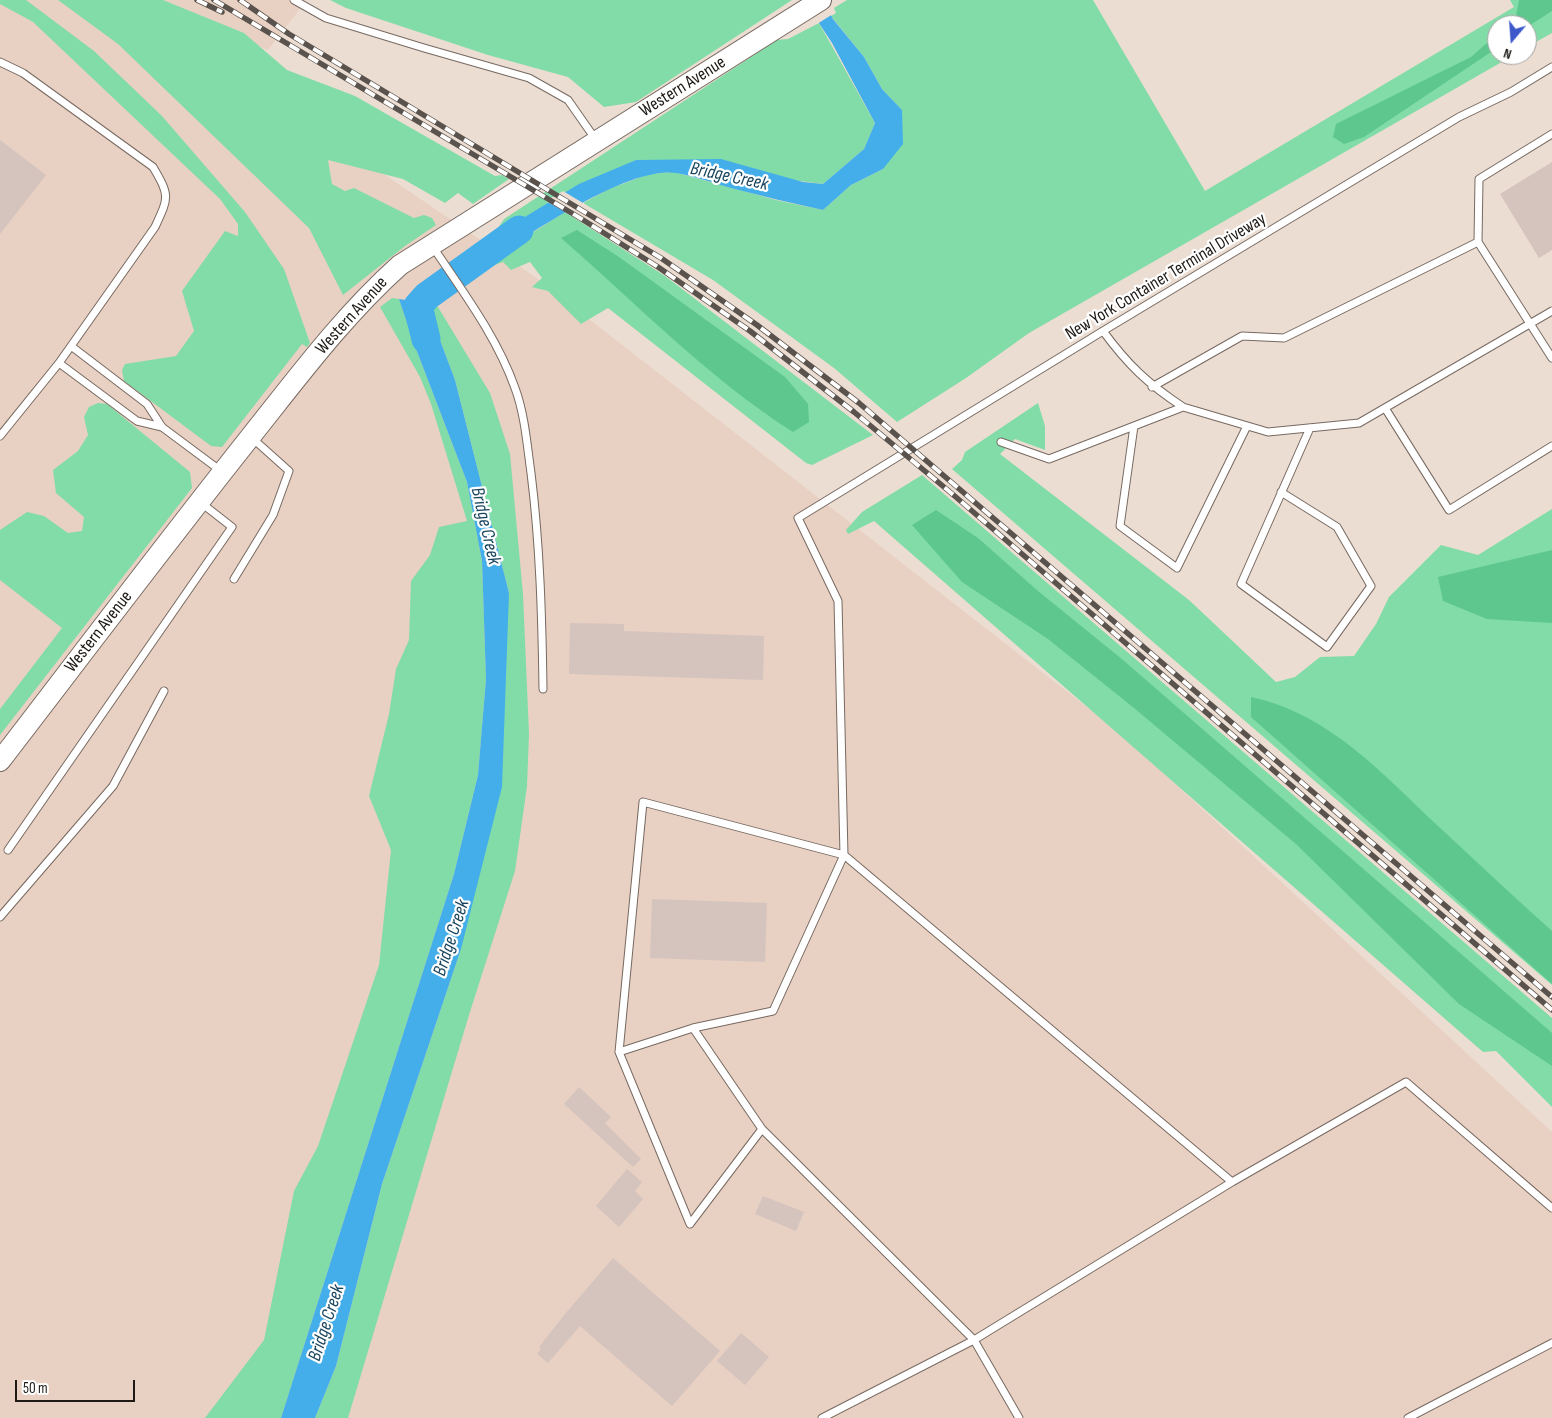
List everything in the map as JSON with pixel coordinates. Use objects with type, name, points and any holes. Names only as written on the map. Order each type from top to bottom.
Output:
[{"type":"street","name":"Western Avenue","points":[[0,762],[222,472],[315,356],[373,289],[400,265],[432,244],[821,0]]},
{"type":"lane","points":[[294,0],[326,18],[529,78],[568,100],[597,141]]},
{"type":"lane","points":[[0,62],[24,73],[153,167],[166,188],[165,205],[155,227],[59,363],[0,436]]},
{"type":"lane","name":"New York Container Terminal Driveway","points":[[844,855],[838,601],[798,518],[1103,331],[1459,117],[1511,92],[1552,66]]},
{"type":"lane","points":[[1552,134],[1479,179],[1478,242],[1552,358]]},
{"type":"lane","points":[[1152,387],[1242,336],[1284,338],[1478,242]]},
{"type":"lane","points":[[432,244],[504,360],[515,388],[524,421],[534,496],[539,562],[543,690]]},
{"type":"lane","points":[[1103,331],[1125,360],[1152,387],[1183,407],[1268,432],[1360,423],[1552,311]]},
{"type":"lane","points":[[71,346],[147,404],[162,427],[222,472]]},
{"type":"lane","points":[[59,363],[136,421],[162,427]]},
{"type":"lane","points":[[1001,442],[1048,459],[1183,407]]},
{"type":"lane","points":[[1384,408],[1449,510],[1552,446]]},
{"type":"lane","points":[[1134,426],[1120,526],[1177,568],[1247,426]]},
{"type":"lane","points":[[1282,492],[1337,527],[1371,586],[1327,647],[1241,584],[1310,428]]},
{"type":"lane","points":[[234,579],[273,515],[289,471],[250,437]]},
{"type":"lane","points":[[8,850],[232,527],[199,502]]},
{"type":"lane","points":[[0,917],[113,786],[164,691]]},
{"type":"lane","points":[[762,1129],[690,1224],[619,1052],[643,802],[844,855],[1232,1182]]},
{"type":"lane","points":[[619,1052],[693,1028],[773,1011],[844,855]]},
{"type":"lane","points":[[693,1028],[762,1129],[974,1340],[1019,1418]]},
{"type":"lane","points":[[822,1418],[974,1340],[1232,1182],[1406,1082],[1552,1208]]},
{"type":"lane","points":[[1408,1418],[1552,1343]]},
{"type":"shaded area","points":[[0,0],[87,0],[256,87],[535,277],[1119,732],[1552,1132],[1552,1418],[0,1418]]},
{"type":"shaded area","points":[[151,0],[307,0],[268,50]]},
{"type":"green space","points":[[0,0],[26,0],[94,51],[162,116],[245,212],[284,269],[310,343],[307,347],[302,344],[222,447],[211,446],[124,381],[122,370],[125,364],[176,356],[194,331],[182,291],[225,231],[238,236],[238,224],[220,199],[33,22],[0,4]]},
{"type":"green space","points":[[58,0],[163,0],[244,33],[287,70],[355,96],[495,176],[502,175],[509,179],[473,204],[458,193],[445,203],[403,179],[328,160],[332,184],[345,191],[354,188],[414,218],[424,215],[432,218],[436,225],[405,246],[343,295],[309,228],[118,44]]},
{"type":"green space","points":[[330,0],[792,0],[636,102],[604,107],[568,77],[488,55],[346,8]]},
{"type":"green space","points":[[847,0],[1093,0],[1205,191],[1487,23],[1487,65],[1497,65],[1029,333],[966,378],[897,422],[834,368],[713,280],[583,203],[609,189],[649,174],[674,172],[776,200],[823,210],[851,185],[883,169],[902,110],[882,89],[864,57],[831,16],[836,13],[834,8]]},
{"type":"green space","points":[[1510,0],[1552,0],[1552,33],[1537,41],[1537,15],[1501,15],[1514,7]]},
{"type":"green space","points":[[1519,0],[1552,0],[1552,11],[1537,21],[1537,15],[1516,15]]},
{"type":"green space","points":[[819,23],[875,123],[864,149],[823,184],[636,160],[492,237],[504,219],[777,40],[788,39]]},
{"type":"green space","points":[[1487,43],[1487,55],[1364,137],[1344,144],[1333,137],[1336,124],[1471,57]]},
{"type":"green space","points":[[565,212],[665,276],[873,435],[812,465],[806,463],[608,308],[581,324],[548,291],[532,287],[542,278],[530,262],[511,270],[503,262],[481,270],[483,264]]},
{"type":"green space","points":[[577,230],[619,257],[785,377],[808,404],[809,422],[793,432],[762,411],[702,364],[561,238]]},
{"type":"green space","points":[[392,298],[399,299],[413,341],[467,482],[482,561],[486,679],[478,775],[454,874],[281,1418],[205,1418],[264,1340],[294,1191],[318,1146],[379,965],[391,850],[369,796],[389,714],[396,669],[409,640],[411,581],[430,555],[439,527],[467,521],[431,404],[420,377],[380,307]]},
{"type":"green space","points":[[426,303],[438,307],[490,393],[510,454],[523,594],[529,734],[527,786],[515,871],[469,1015],[348,1418],[315,1418],[336,1366],[382,1184],[461,949],[509,593],[455,380]]},
{"type":"green space","points":[[98,403],[107,404],[190,472],[192,488],[0,735],[0,709],[62,628],[0,580],[0,530],[27,512],[44,516],[68,533],[82,531],[84,517],[56,493],[53,470],[78,451],[88,435],[84,417],[89,407]]},
{"type":"green space","points":[[1038,403],[1045,426],[1045,450],[1015,439],[1000,454],[1189,600],[1276,682],[1295,677],[1320,657],[1354,656],[1376,624],[1389,597],[1441,545],[1478,555],[1552,509],[1552,985],[952,469],[962,460],[965,452]]},
{"type":"green space","points":[[922,475],[1552,1018],[1552,1107],[1496,1051],[1483,1052],[874,521],[848,534],[846,530],[862,512]]},
{"type":"green space","points":[[936,510],[978,538],[1038,591],[1123,660],[1552,1033],[1552,1066],[1459,1004],[1296,844],[1134,708],[1048,639],[962,582],[912,525]]},
{"type":"green space","points":[[1552,550],[1552,623],[1487,619],[1443,601],[1438,577]]},
{"type":"green space","points":[[1251,697],[1279,705],[1305,717],[1330,731],[1353,748],[1552,931],[1552,984],[1251,717]]},
{"type":"water","points":[[804,0],[823,0],[833,19],[864,57],[882,89],[902,110],[903,144],[883,169],[851,185],[823,210],[742,191],[683,174],[656,174],[631,180],[605,191],[549,222],[483,264],[492,237],[579,184],[636,160],[721,159],[803,182],[823,184],[864,149],[875,123],[832,43]]},
{"type":"water","points":[[399,299],[426,303],[455,380],[509,593],[502,787],[461,949],[382,1184],[336,1366],[315,1418],[281,1418],[454,874],[478,775],[486,679],[482,561],[467,482],[413,341]]},
{"type":"pier","points":[[802,0],[826,0],[833,14],[817,24]]},
{"type":"pier","points":[[563,191],[585,204],[567,213],[546,201]]},
{"type":"building","points":[[0,140],[46,175],[0,234]]},
{"type":"building","points":[[1552,162],[1552,250],[1539,258],[1500,194]]},
{"type":"building","points":[[570,623],[624,624],[624,631],[764,636],[763,680],[569,674]]},
{"type":"building","points":[[652,899],[767,903],[765,962],[650,958]]},
{"type":"building","points":[[579,1087],[611,1117],[605,1123],[641,1159],[633,1167],[564,1104]]},
{"type":"building","points":[[627,1169],[642,1182],[635,1191],[643,1199],[619,1227],[596,1206]]},
{"type":"building","points":[[763,1196],[804,1212],[796,1231],[755,1214]]},
{"type":"building","points":[[613,1258],[720,1351],[672,1406],[580,1326],[548,1363],[537,1354],[541,1349],[539,1347],[565,1314]]},
{"type":"building","points":[[741,1333],[769,1357],[745,1385],[717,1361]]},
{"type":"waterway","name":"Bridge Creek","points":[[426,339],[418,306],[427,296],[519,230]]},
{"type":"railway","points":[[197,0],[222,12]]},
{"type":"railway","points":[[214,0],[580,218],[658,267],[750,331],[854,412],[950,492],[1552,1010]]},
{"type":"railway","points":[[240,0],[289,34],[661,258],[757,325],[859,403],[1552,997]]}]
